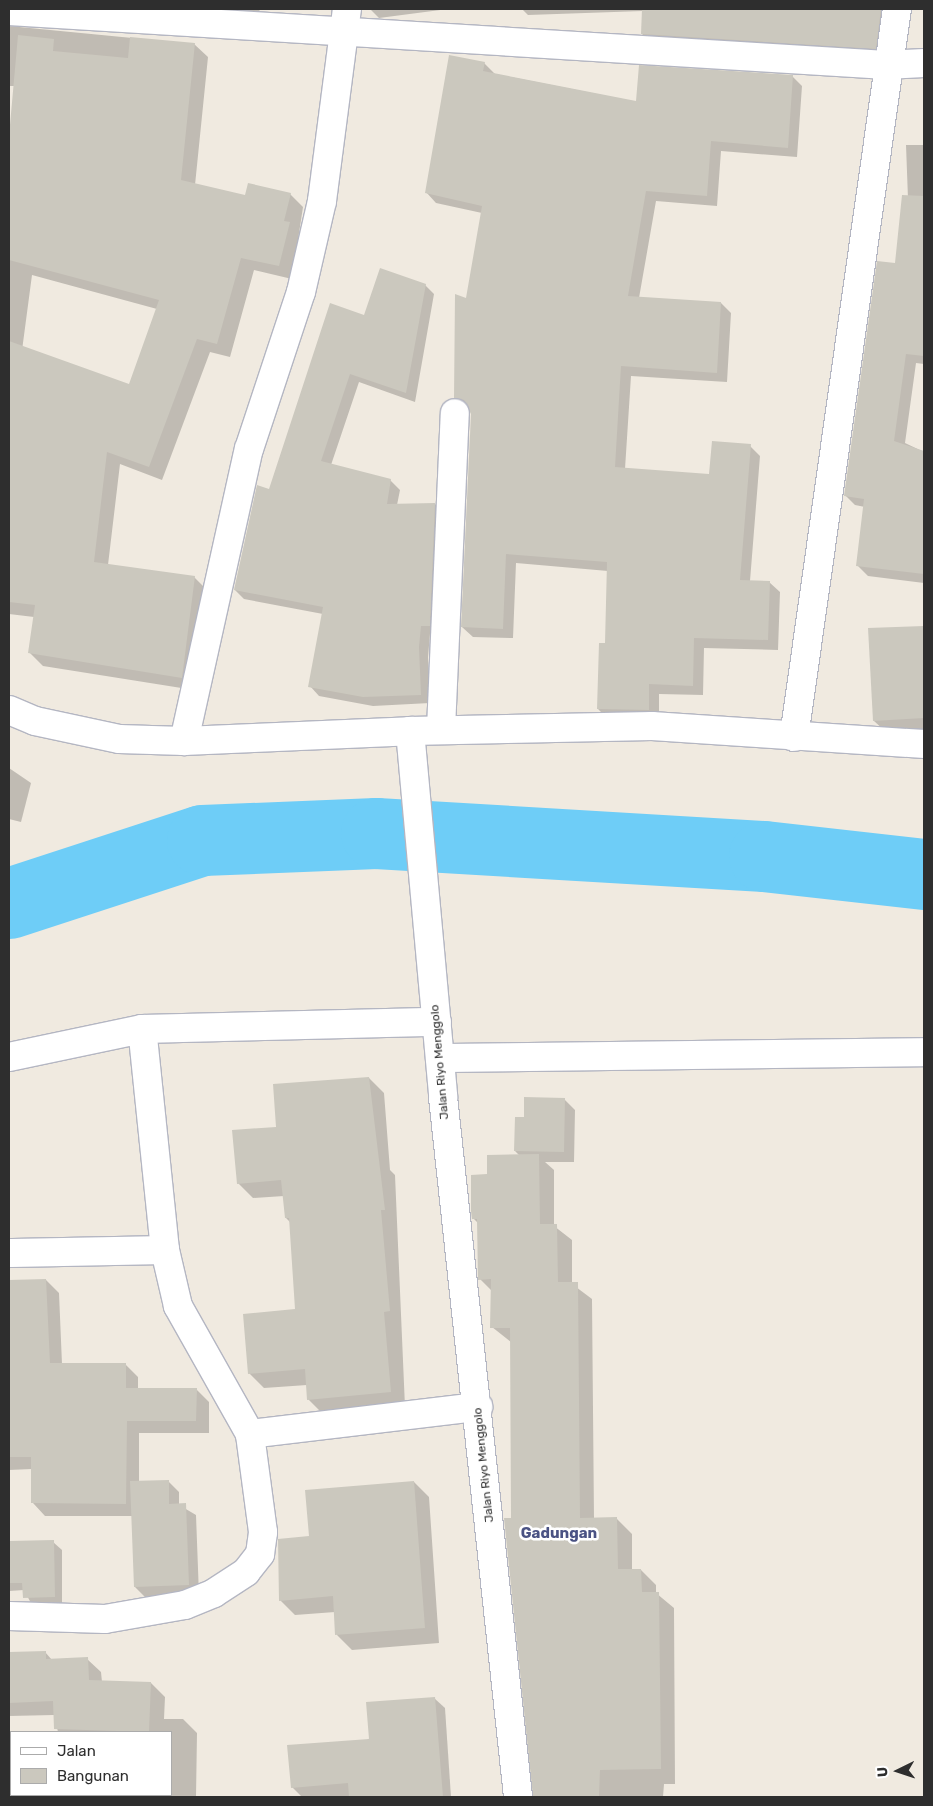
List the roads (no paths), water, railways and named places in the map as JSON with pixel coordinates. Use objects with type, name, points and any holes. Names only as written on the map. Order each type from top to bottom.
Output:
[{"type":"street","points":[[794,737],[886,65],[897,9]]},
{"type":"street","points":[[9,11],[346,20],[886,65],[924,63]]},
{"type":"street","points":[[184,742],[249,449],[300,292],[322,201],[346,20]]},
{"type":"street","points":[[441,729],[455,413]]},
{"type":"street","points":[[9,710],[81,733],[184,742],[411,740],[441,729],[652,726],[794,737],[924,744]]},
{"type":"street","name":"Jalan Riyo Menggolo","points":[[411,740],[440,1058],[518,1797]]},
{"type":"street","points":[[9,1057],[142,1029],[437,1022]]},
{"type":"street","points":[[9,1616],[105,1620],[168,1608],[214,1594],[246,1572],[260,1554],[263,1532],[250,1434],[178,1306],[165,1250],[142,1029]]},
{"type":"street","points":[[440,1058],[924,1052]]},
{"type":"street","points":[[9,1253],[165,1250]]},
{"type":"street","points":[[250,1434],[478,1407]]},
{"type":"waterway","points":[[9,903],[202,840],[376,833],[764,856],[924,874]]},
{"type":"district","name":"Gadungan","points":[[559,1534]]}]
